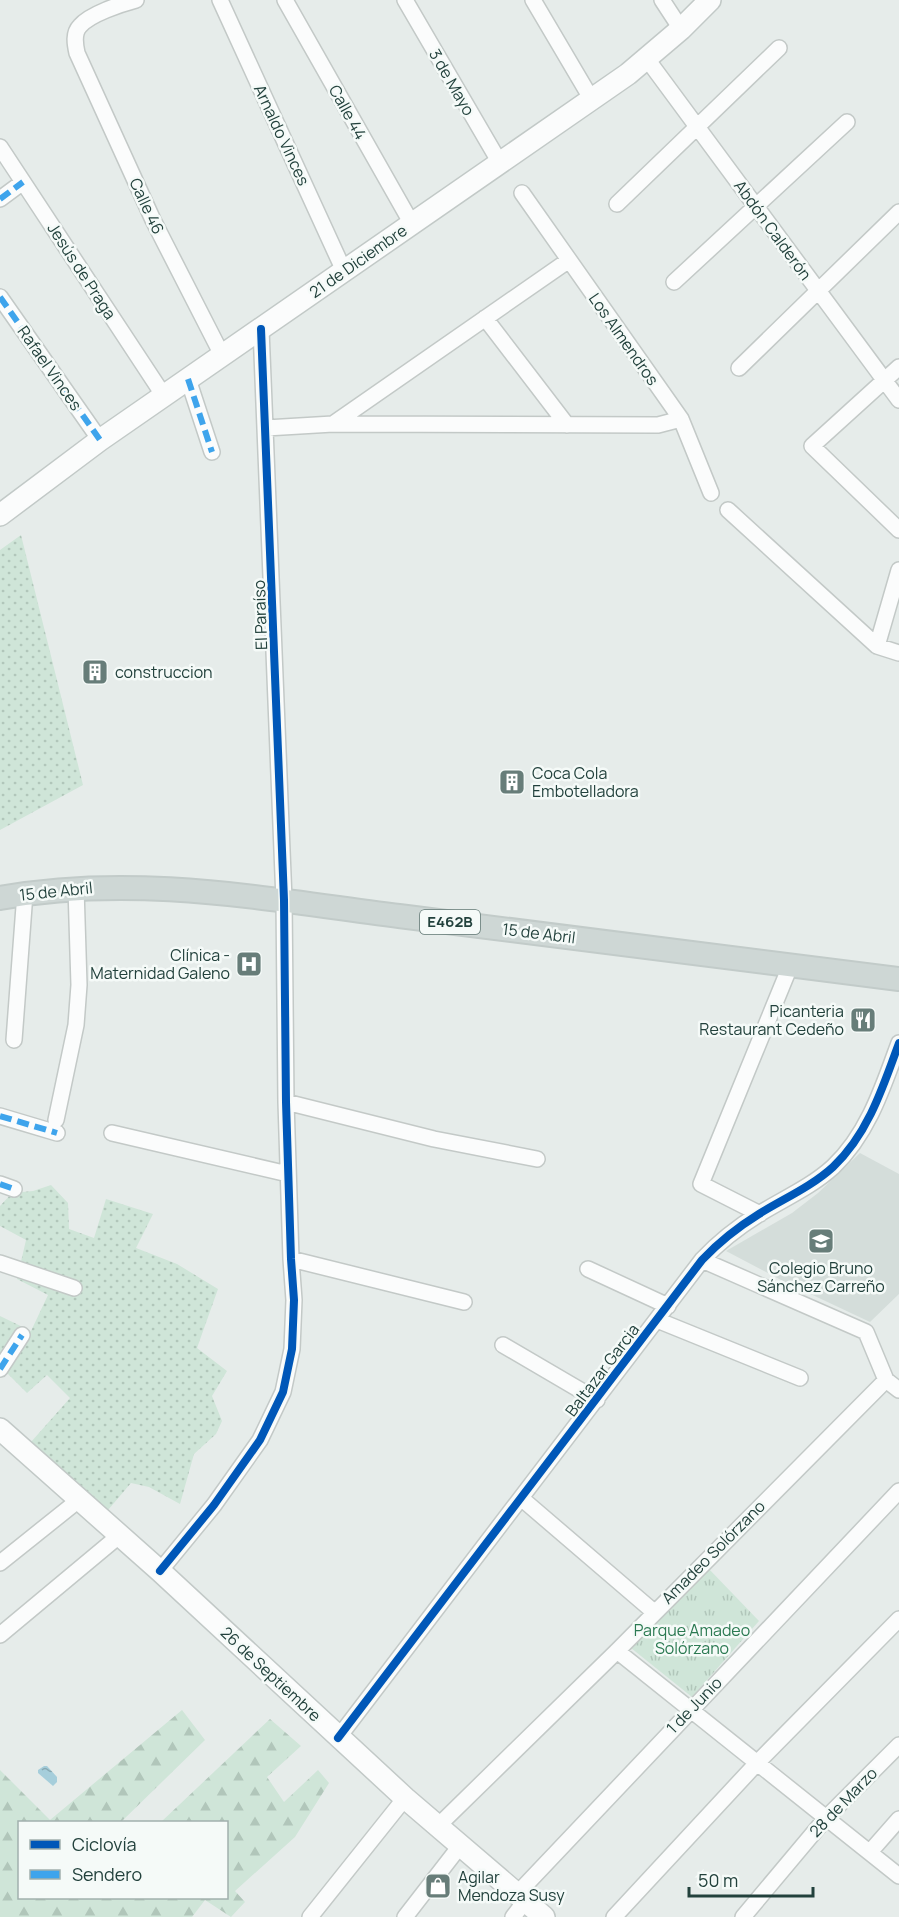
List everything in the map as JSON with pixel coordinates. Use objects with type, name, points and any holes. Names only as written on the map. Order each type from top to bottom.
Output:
[{"type":"main road","name":"15 de Abril","points":[[0,898],[76,888],[125,886],[170,888],[284,900],[899,979]]},
{"type":"street","name":"Calle 46","points":[[136,0],[95,15],[79,26],[75,38],[76,53],[153,220],[222,355]]},
{"type":"street","name":"Arnaldo Vinces","points":[[220,0],[344,271]]},
{"type":"street","name":"Calle 44","points":[[285,0],[412,224]]},
{"type":"street","name":"3 de Mayo","points":[[405,0],[500,163]]},
{"type":"street","points":[[533,0],[592,100]]},
{"type":"street","points":[[662,0],[681,29]]},
{"type":"street","name":"21 de Diciembre","points":[[0,515],[100,440],[592,100],[647,59],[710,0]]},
{"type":"street","points":[[617,204],[779,48]]},
{"type":"street","name":"Abdón Calderón","points":[[647,59],[899,400]]},
{"type":"street","points":[[674,282],[847,122]]},
{"type":"street","name":"Jesús de Praga","points":[[0,147],[164,396]]},
{"type":"street","points":[[0,199],[23,182]]},
{"type":"street","name":"Los Almendros","points":[[522,193],[681,418],[711,493]]},
{"type":"street","points":[[740,369],[899,212]]},
{"type":"street","points":[[333,424],[569,260]]},
{"type":"street","name":"Rafael Vinces","points":[[0,297],[100,440]]},
{"type":"street","points":[[485,318],[567,425]]},
{"type":"street","name":"El Paraíso","points":[[160,1571],[201,1521],[260,1440],[283,1392],[293,1337],[294,1300],[286,1102],[284,900],[261,329]]},
{"type":"street","points":[[899,367],[812,446],[899,530]]},
{"type":"street","points":[[188,379],[212,452]]},
{"type":"street","points":[[266,428],[333,424],[658,425],[681,418]]},
{"type":"street","points":[[728,510],[877,646],[899,653]]},
{"type":"street","points":[[877,646],[899,570]]},
{"type":"street","points":[[0,1116],[57,1126],[76,1025],[79,975],[76,888]]},
{"type":"street","points":[[14,1040],[25,893]]},
{"type":"street","points":[[760,1214],[701,1184],[791,964]]},
{"type":"street","name":"Baltazar Garcia","points":[[338,1738],[702,1260],[716,1245],[760,1214],[815,1181],[832,1168],[852,1147],[867,1123],[880,1095],[899,1042]]},
{"type":"street","points":[[286,1102],[434,1139],[537,1158]]},
{"type":"street","points":[[112,1133],[288,1174]]},
{"type":"street","points":[[291,1259],[464,1302]]},
{"type":"street","points":[[702,1260],[866,1332],[886,1380],[899,1390]]},
{"type":"street","points":[[0,1263],[74,1288]]},
{"type":"street","points":[[588,1269],[668,1306]]},
{"type":"street","points":[[657,1320],[800,1378]]},
{"type":"street","points":[[0,1369],[22,1335]]},
{"type":"street","points":[[503,1346],[597,1400]]},
{"type":"street","name":"Amadeo Solórzano","points":[[438,1826],[617,1651],[886,1380]]},
{"type":"street","name":"26 de Septiembre","points":[[0,1429],[160,1571],[338,1738],[460,1846],[518,1904],[544,1917]]},
{"type":"street","name":"1 de Junio","points":[[518,1904],[689,1710],[899,1491]]},
{"type":"street","points":[[521,1498],[654,1612]]},
{"type":"street","points":[[0,1563],[80,1499]]},
{"type":"street","points":[[0,1635],[120,1535]]},
{"type":"street","points":[[614,1917],[757,1763],[899,1619]]},
{"type":"street","points":[[617,1651],[899,1875]]},
{"type":"street","name":"28 de Marzo","points":[[743,1917],[826,1818],[899,1745]]},
{"type":"street","points":[[310,1917],[405,1798]]},
{"type":"street","points":[[870,1852],[899,1819]]},
{"type":"street","points":[[405,1917],[460,1846]]},
{"type":"shaded area","name":"Colegio Bruno Sánchez Carreño","points":[[860,1153],[899,1174],[899,1294],[870,1322],[726,1251],[792,1213],[818,1193]]},
{"type":"green space","points":[[21,535],[83,785],[0,830],[0,550]]},
{"type":"green space","points":[[51,1185],[68,1203],[69,1229],[94,1238],[106,1199],[153,1214],[136,1248],[177,1264],[218,1289],[197,1348],[227,1371],[212,1396],[222,1421],[216,1434],[194,1454],[180,1504],[149,1487],[131,1483],[108,1510],[31,1442],[70,1398],[47,1375],[27,1393],[4,1370],[0,1371],[0,1316],[31,1331],[48,1295],[17,1279],[26,1240],[0,1226],[0,1206],[12,1193],[33,1191]]},
{"type":"green space","name":"Parque Amadeo Solórzano","points":[[708,1568],[759,1621],[692,1697],[631,1648]]},
{"type":"green space","points":[[182,1710],[205,1740],[122,1821],[18,1821],[18,1899],[228,1899],[228,1821],[162,1821],[270,1719],[301,1746],[267,1777],[284,1802],[318,1770],[329,1783],[295,1837],[235,1891],[245,1902],[231,1917],[205,1900],[192,1917],[0,1917],[0,1770],[50,1820]]},
{"type":"water","points":[[47,1766],[57,1777],[57,1782],[53,1786],[38,1773],[38,1770]]},
{"type":"marked path","points":[[0,199],[23,182]]},
{"type":"marked path","points":[[0,297],[100,440]]},
{"type":"marked path","points":[[188,379],[212,452]]},
{"type":"marked path","points":[[0,1116],[57,1133]]},
{"type":"marked path","points":[[0,1184],[14,1189]]},
{"type":"marked path","points":[[0,1369],[22,1335]]},
{"type":"cycle path","points":[[160,1571],[214,1505],[260,1440],[283,1392],[292,1349],[294,1300],[286,1102],[284,900],[261,329]]},
{"type":"cycle path","points":[[338,1738],[702,1260],[736,1230],[759,1214],[816,1181],[845,1154],[856,1140],[873,1109],[899,1043]]},
{"type":"place","name":"construccion","points":[[95,672]]},
{"type":"place","name":"Coca Cola Embotelladora","points":[[512,782]]},
{"type":"place","name":"Clínica - Maternidad Galeno","points":[[249,964]]},
{"type":"place","name":"Picanteria Restaurant Cedeño","points":[[863,1020]]},
{"type":"place","name":"Colegio Bruno Sánchez Carreño","points":[[821,1241]]},
{"type":"place","name":"Agilar Mendoza Susy","points":[[438,1886]]}]
